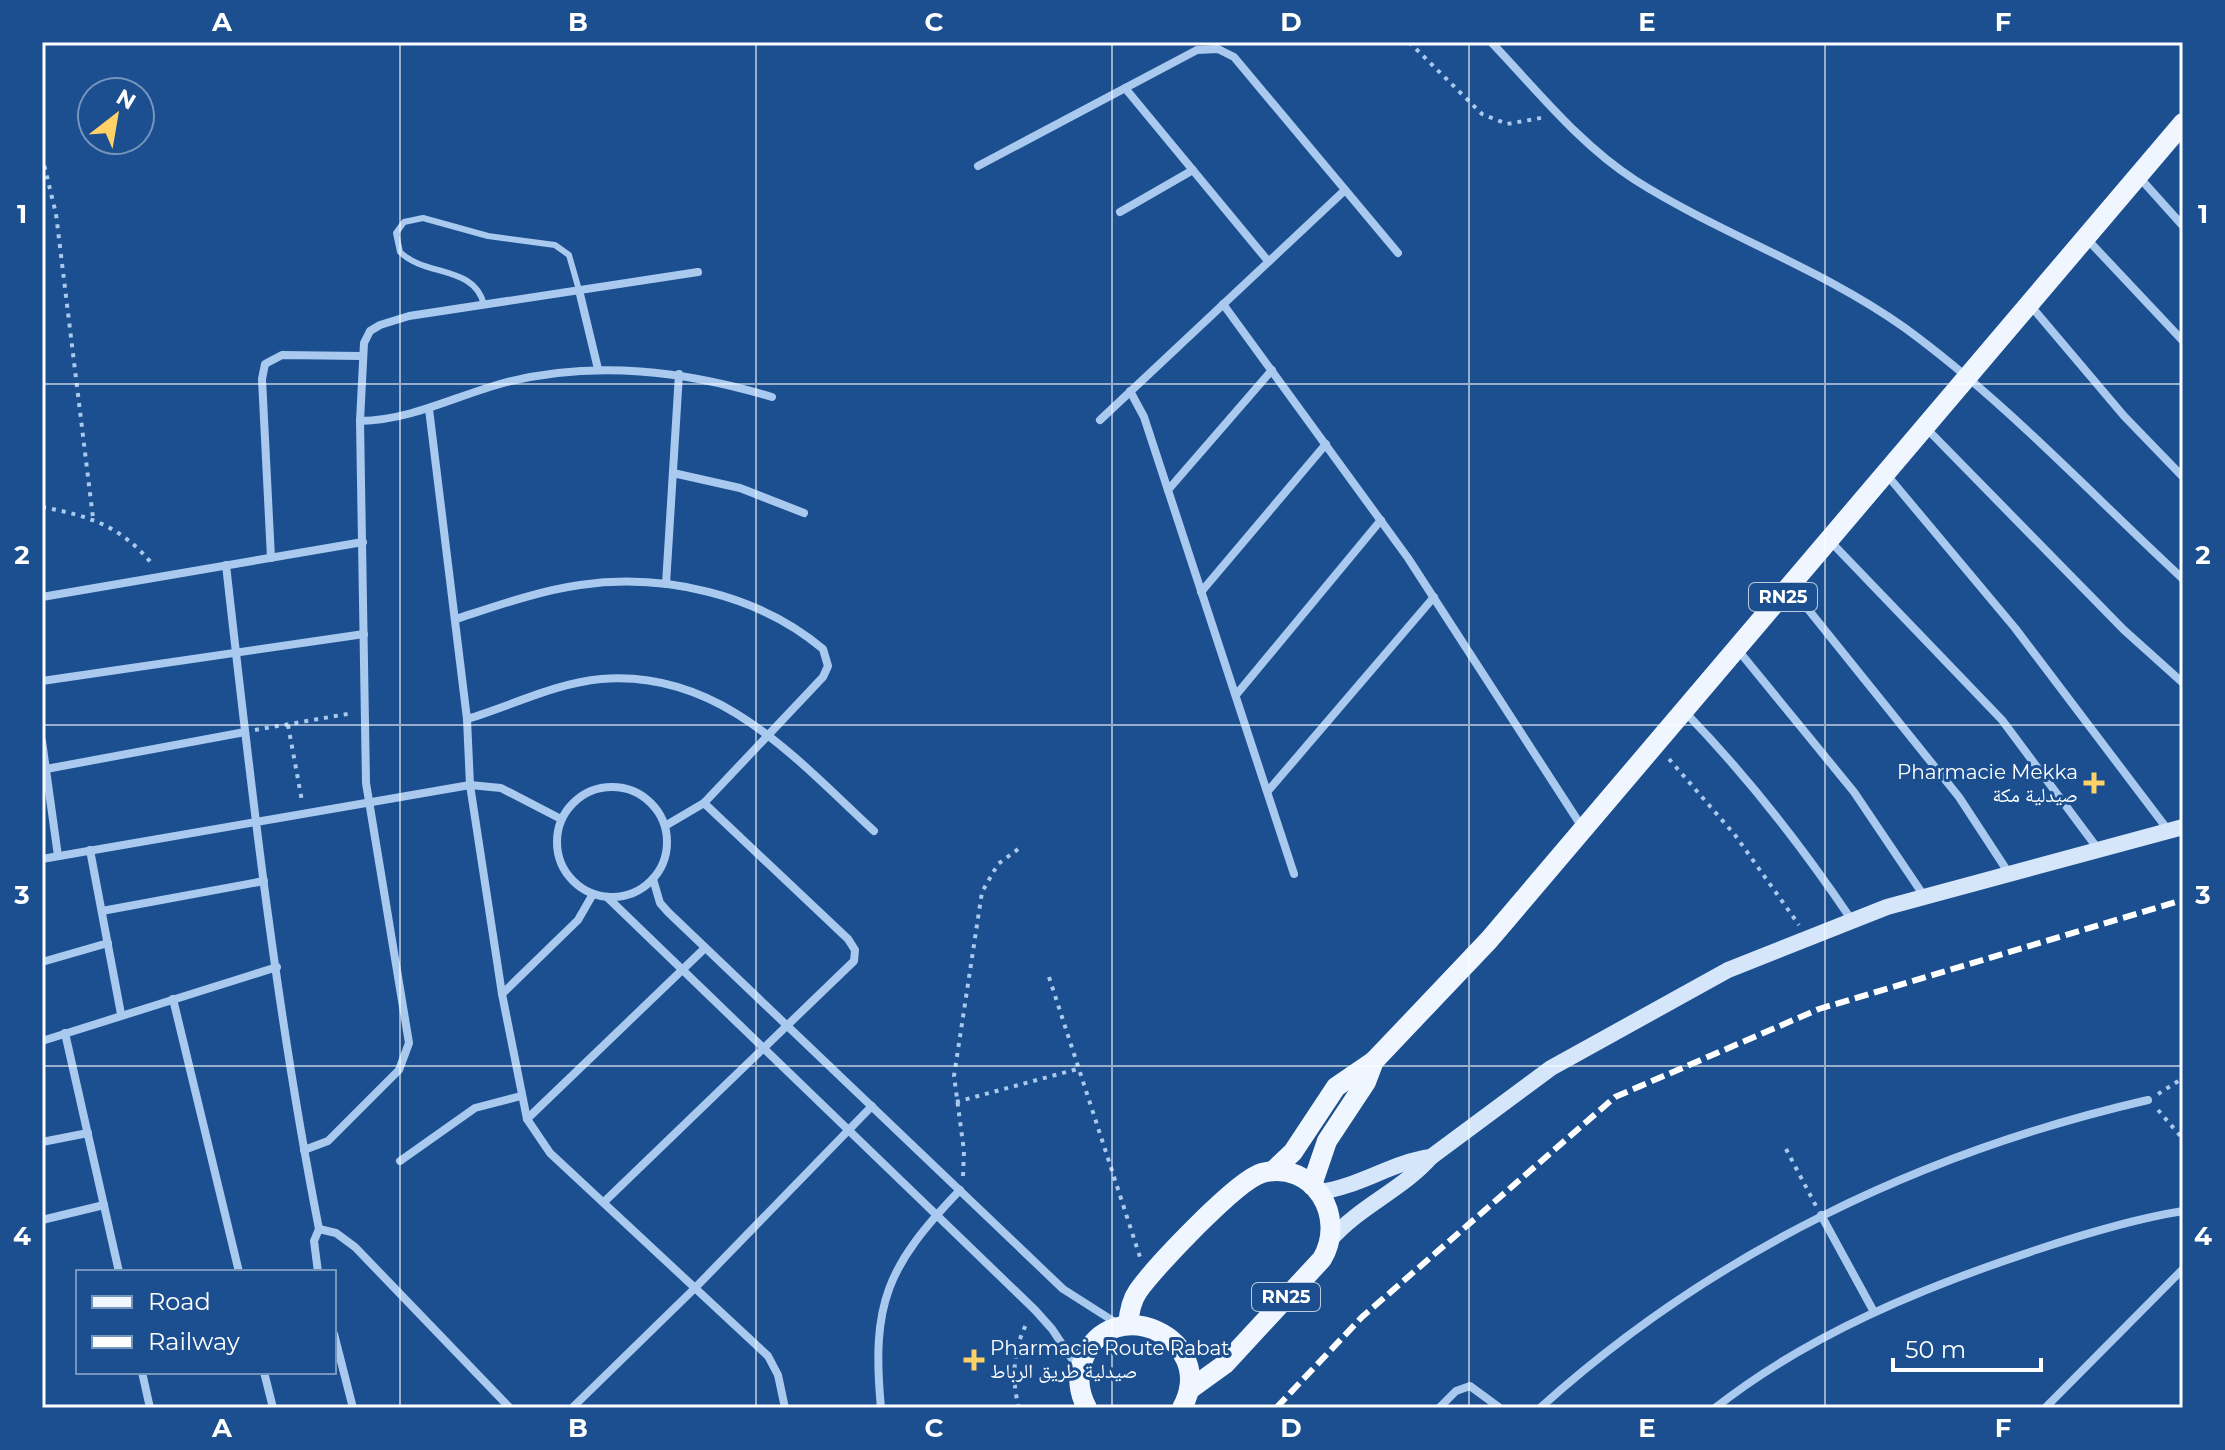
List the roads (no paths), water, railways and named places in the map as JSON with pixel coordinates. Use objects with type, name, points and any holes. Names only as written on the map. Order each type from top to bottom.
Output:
[{"type":"main road","name":"RN25","points":[[1186,1399],[1189,1369],[1175,1342],[1158,1330],[1125,1326],[1133,1301],[1148,1280],[1239,1185],[1273,1171],[1293,1152],[1336,1087],[1374,1061],[1467,964],[1927,429],[2183,123]]},
{"type":"main road","points":[[1330,1240],[1354,1214],[1417,1172],[1431,1157],[1513,1094],[1570,1057],[1686,991],[1851,919],[2008,872],[2176,829]]},
{"type":"main road","name":"RN25","points":[[1316,1188],[1327,1141],[1366,1082],[1374,1061]]},
{"type":"main road","points":[[1316,1188],[1343,1188],[1412,1161],[1431,1157]]},
{"type":"main road","points":[[1273,1171],[1294,1175],[1316,1188],[1329,1210],[1330,1240]]},
{"type":"main road","name":"RN25","points":[[1186,1399],[1234,1354],[1322,1259],[1330,1240]]},
{"type":"main road","points":[[1085,1406],[1080,1371],[1091,1346],[1105,1333],[1125,1326]]},
{"type":"street","points":[[1491,42],[1559,114],[1634,179],[1878,311],[1967,380],[2001,408],[2183,579]]},
{"type":"street","points":[[978,166],[1197,50],[1211,48],[1227,52],[1398,253]]},
{"type":"street","points":[[1125,88],[1268,261]]},
{"type":"street","points":[[1120,212],[1193,170]]},
{"type":"street","points":[[2139,176],[2183,226]]},
{"type":"street","points":[[1100,420],[1345,190]]},
{"type":"street","points":[[2086,238],[2183,341]]},
{"type":"street","points":[[304,1150],[335,1135],[399,1070],[408,1053],[368,802],[360,421],[361,356],[370,331],[409,316],[698,272]]},
{"type":"street","points":[[579,290],[598,369]]},
{"type":"street","points":[[1223,304],[1434,597],[1584,830]]},
{"type":"street","points":[[2031,306],[2124,416],[2183,477]]},
{"type":"street","points":[[271,558],[262,379],[265,364],[282,355],[361,356]]},
{"type":"street","points":[[360,421],[396,418],[509,382],[598,369],[679,374],[772,397]]},
{"type":"street","points":[[1168,490],[1272,370]]},
{"type":"street","points":[[666,584],[679,374]]},
{"type":"street","points":[[1130,391],[1144,417],[1294,874]]},
{"type":"street","points":[[429,409],[467,719],[470,785],[502,994],[527,1119],[550,1153],[768,1356],[778,1375],[785,1408]]},
{"type":"street","points":[[1927,429],[2124,630],[2183,683]]},
{"type":"street","points":[[1201,592],[1326,444]]},
{"type":"street","points":[[673,473],[740,488],[804,513]]},
{"type":"street","points":[[1887,475],[2176,829]]},
{"type":"street","points":[[1236,695],[1381,520]]},
{"type":"street","points":[[1830,541],[2002,720],[2098,849]]},
{"type":"street","points":[[42,597],[363,542]]},
{"type":"street","points":[[226,565],[255,821],[304,1150],[319,1229],[314,1241],[318,1270]]},
{"type":"street","points":[[456,619],[579,585],[666,584],[750,607],[793,628],[823,649],[828,660],[826,672],[704,803],[665,826]]},
{"type":"street","points":[[1791,588],[1959,797],[2008,872]]},
{"type":"street","points":[[1268,791],[1434,597]]},
{"type":"street","points":[[42,681],[364,634]]},
{"type":"street","points":[[1738,650],[1854,792],[1924,896]]},
{"type":"street","points":[[467,719],[562,687],[599,679],[636,678],[672,684],[707,695],[739,712],[768,734],[874,831]]},
{"type":"street","points":[[1685,712],[1758,791],[1808,854],[1851,919]]},
{"type":"street","points":[[46,769],[245,732]]},
{"type":"street","points":[[42,743],[58,856]]},
{"type":"street","points":[[42,859],[470,785],[501,788],[561,819]]},
{"type":"street","points":[[615,786],[647,798],[665,826],[666,854],[653,879],[633,893],[607,897],[593,894],[568,876],[560,863],[557,834],[561,819],[583,794],[615,786]]},
{"type":"street","points":[[604,1202],[852,966],[855,956],[853,945],[704,803]]},
{"type":"street","points":[[90,850],[121,1014]]},
{"type":"street","points":[[653,879],[660,903],[1063,1289],[1125,1326]]},
{"type":"street","points":[[102,911],[264,881]]},
{"type":"street","points":[[502,994],[578,920],[593,894]]},
{"type":"street","points":[[607,897],[1035,1310],[1067,1348],[1080,1371]]},
{"type":"street","points":[[42,962],[108,943]]},
{"type":"street","points":[[527,1119],[705,948]]},
{"type":"street","points":[[42,1041],[277,967]]},
{"type":"street","points":[[173,999],[239,1270]]},
{"type":"street","points":[[65,1033],[119,1270]]},
{"type":"street","points":[[400,1161],[475,1108],[521,1096]]},
{"type":"street","points":[[1540,1408],[1661,1311],[1751,1254],[1821,1215],[1979,1147],[2148,1100]]},
{"type":"street","points":[[572,1408],[696,1287],[872,1106]]},
{"type":"street","points":[[42,1142],[88,1133]]},
{"type":"street","points":[[881,1408],[877,1341],[880,1313],[903,1260],[936,1215],[960,1190]]},
{"type":"street","points":[[42,1220],[104,1205]]},
{"type":"street","points":[[1715,1408],[1790,1359],[1874,1312],[1945,1282],[2089,1233],[2183,1211]]},
{"type":"street","points":[[1821,1215],[1874,1312]]},
{"type":"street","points":[[319,1229],[336,1233],[355,1247],[510,1408]]},
{"type":"street","points":[[2045,1408],[2183,1269]]},
{"type":"street","points":[[336,1342],[353,1408]]},
{"type":"street","points":[[142,1374],[150,1408]]},
{"type":"street","points":[[264,1374],[273,1408]]},
{"type":"street","points":[[1439,1408],[1456,1391],[1470,1386],[1500,1408]]},
{"type":"lane","points":[[484,305],[480,291],[469,281],[411,260],[400,252],[396,233],[404,222],[423,218],[488,236],[561,247],[571,260],[579,290]]},
{"type":"railway","points":[[1276,1408],[1362,1317],[1615,1097],[1819,1009],[2183,900]]},
{"type":"place","name":"Pharmacie Mekka صيدلية مكة","points":[[2094,783]]},
{"type":"place","name":"Pharmacie Route Rabat صيدلية طريق الرباط","points":[[974,1360]]}]
